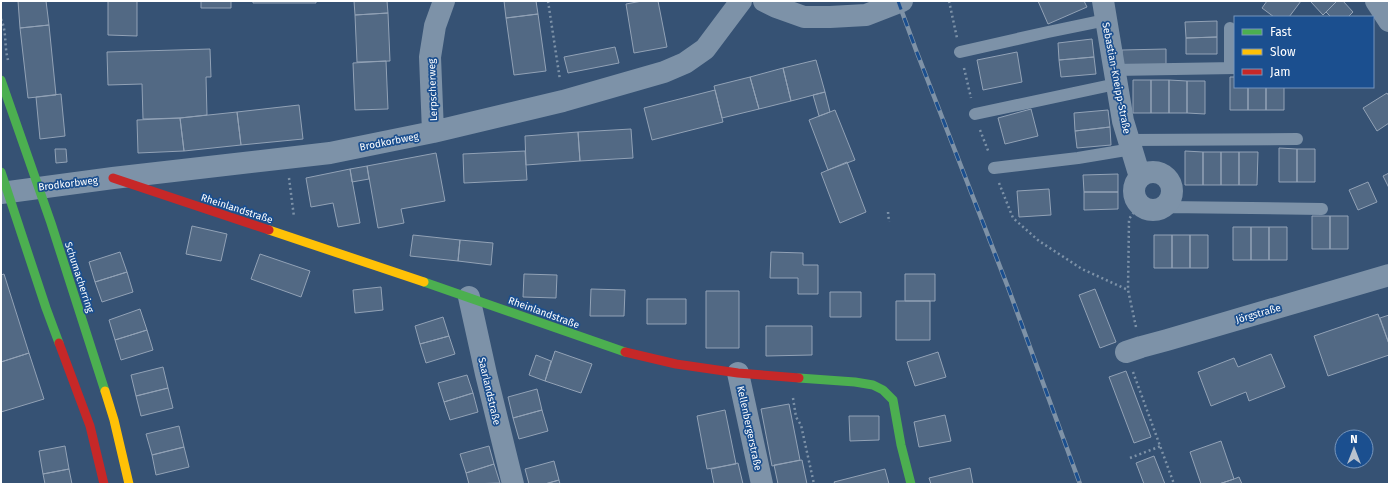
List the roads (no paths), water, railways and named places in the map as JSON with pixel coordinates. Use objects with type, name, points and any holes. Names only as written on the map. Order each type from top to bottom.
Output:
[{"type":"street","name":"Lerpscherweg","points":[[433,132],[430,57],[435,26],[444,1]]},
{"type":"street","name":"Brodkorbweg","points":[[3,185],[38,187],[330,153],[433,132],[563,101],[664,72],[685,63],[705,49],[740,1]]},
{"type":"street","points":[[764,1],[804,17],[830,17],[866,14],[902,1]]},
{"type":"street","points":[[1376,1],[1389,21]]},
{"type":"street","name":"Sebastian-Kneipp-Straße","points":[[1105,10],[1123,121],[1140,177],[1135,188],[1135,194],[1149,206]]},
{"type":"street","name":"Schumacherring","points":[[1,80],[74,294],[114,420],[129,484]]},
{"type":"street","points":[[1140,177],[1151,172],[1157,172],[1168,178],[1171,184],[1171,196],[1164,206],[1149,206]]},
{"type":"street","name":"Rheinlandstraße","points":[[113,178],[469,297],[619,351],[676,364],[738,373],[855,382],[874,385],[883,390],[893,400],[901,445],[911,484]]},
{"type":"street","points":[[3,185],[46,308],[90,426],[104,484]]},
{"type":"street","name":"Jörgstraße","points":[[1134,349],[1389,275]]},
{"type":"street","name":"Saarlandstraße","points":[[469,297],[513,484]]},
{"type":"street","name":"Kellenbergerstraße","points":[[738,373],[762,484]]},
{"type":"lane","points":[[960,52],[1048,32],[1105,10]]},
{"type":"lane","points":[[975,114],[1115,77],[1232,68],[1230,28]]},
{"type":"lane","points":[[994,168],[1078,158],[1130,144],[1296,139]]},
{"type":"lane","points":[[1149,206],[1322,209]]},
{"type":"railway","points":[[898,1],[1009,290],[1080,484]]}]
